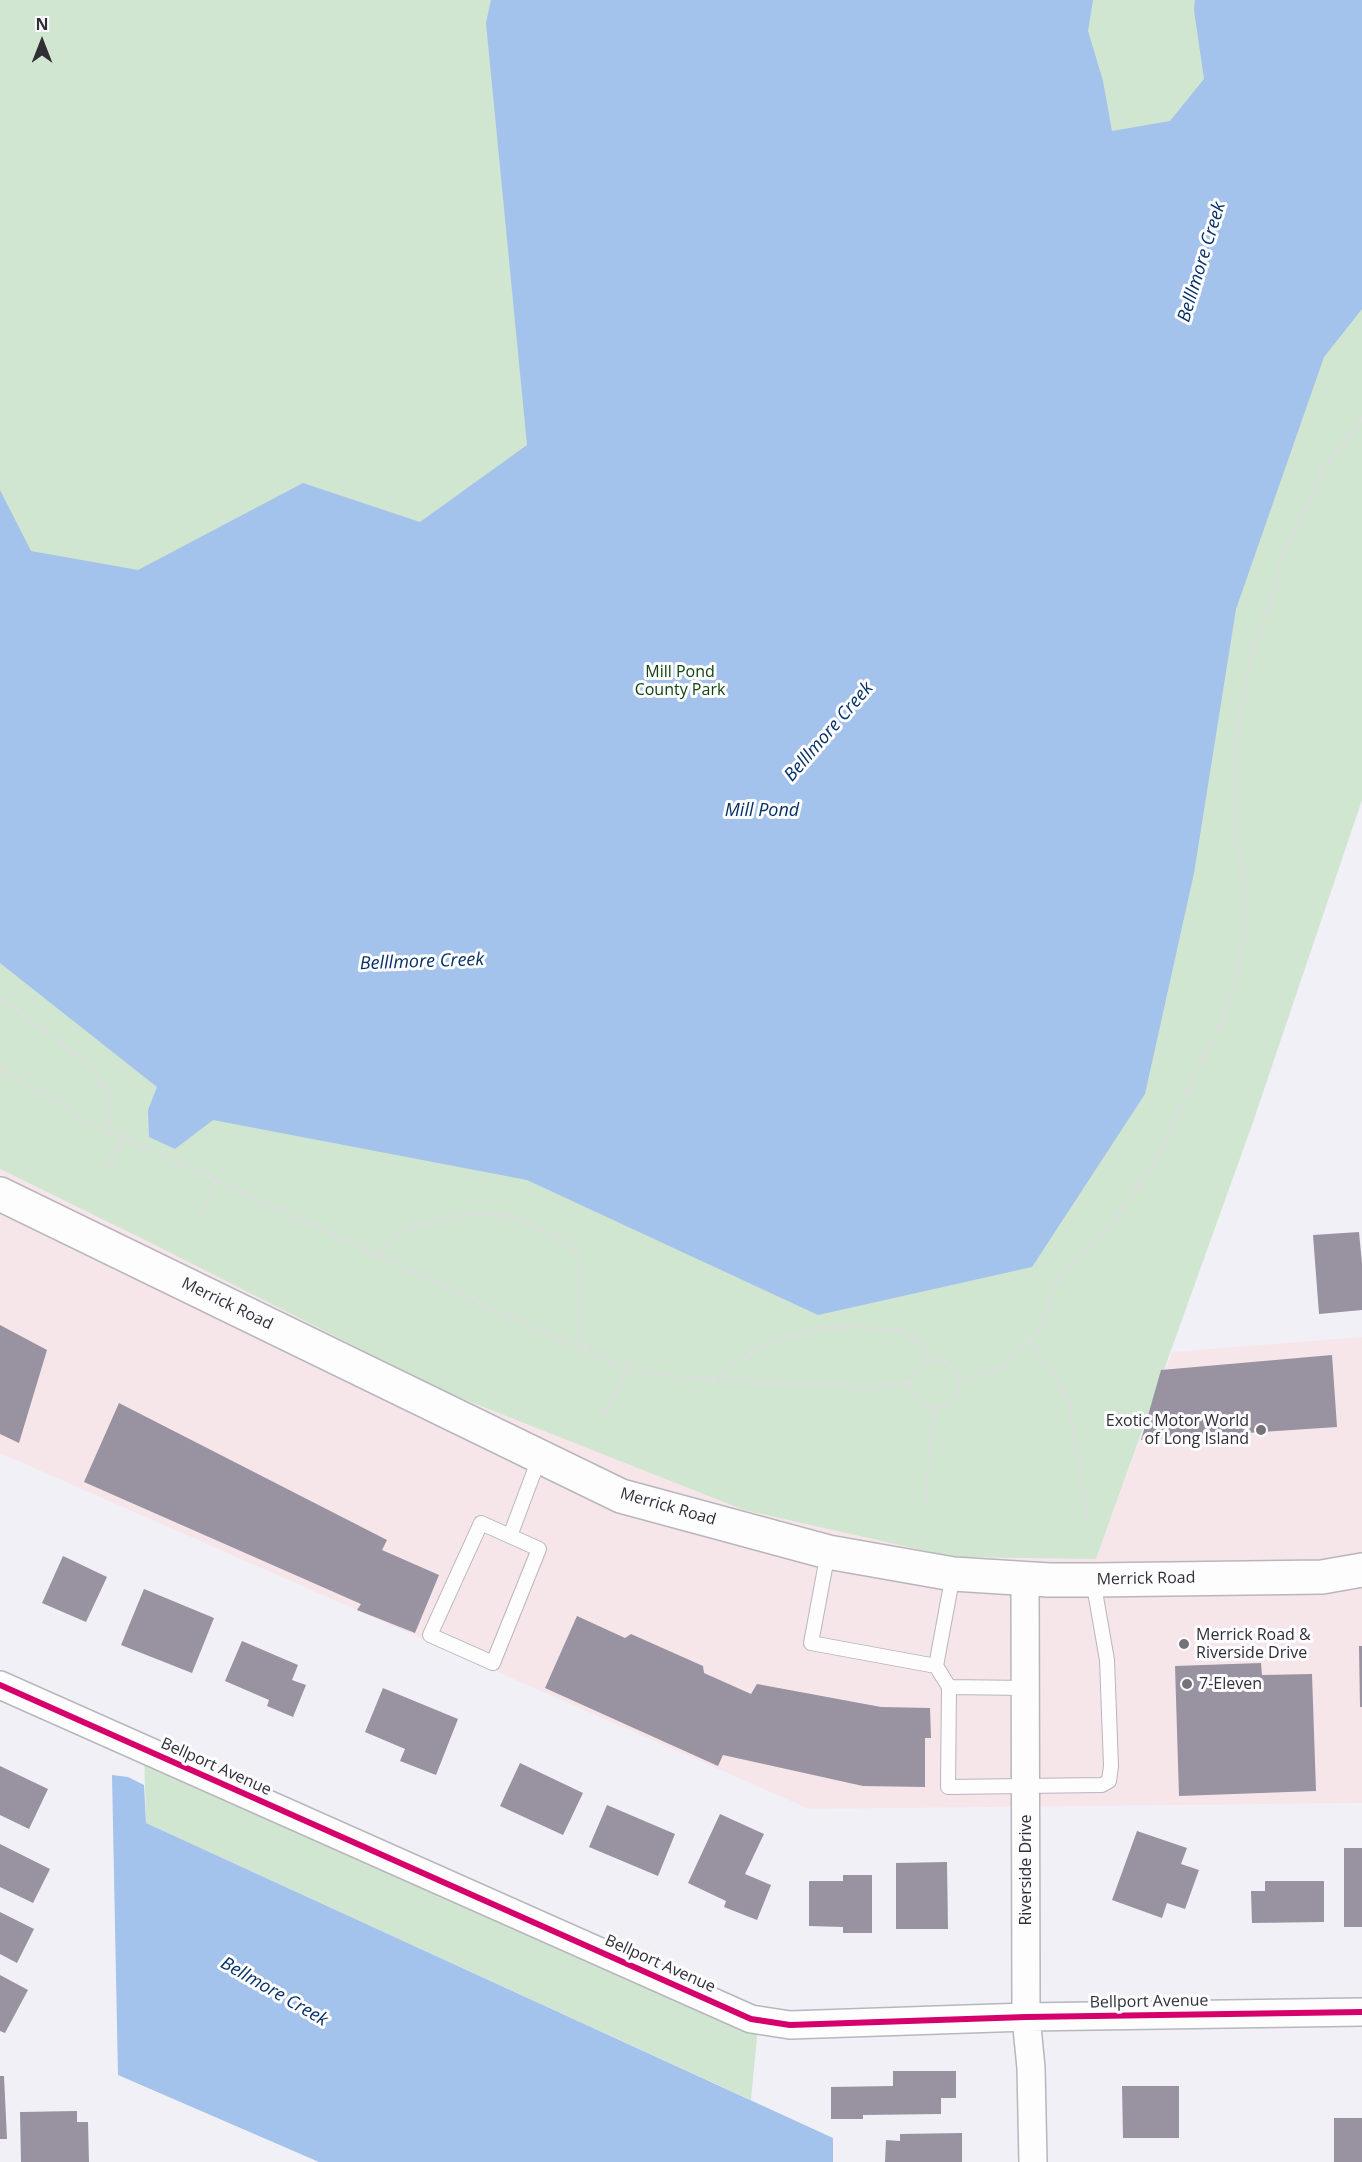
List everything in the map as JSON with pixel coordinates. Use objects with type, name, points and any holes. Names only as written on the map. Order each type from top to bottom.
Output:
[{"type":"main road","name":"Merrick Road","points":[[0,1194],[621,1496],[828,1552],[953,1574],[1094,1580],[1322,1577],[1362,1570]]},
{"type":"street","name":"Riverside Drive","points":[[1025,1578],[1026,2017],[1031,2068],[1033,2162]]},
{"type":"street","name":"Bellport Avenue","points":[[0,1685],[751,2019],[789,2025],[1026,2017],[1362,2012]]},
{"type":"lane","points":[[510,1536],[540,1456]]},
{"type":"lane","points":[[482,1523],[510,1536],[539,1549],[493,1663],[430,1635],[482,1523]]},
{"type":"lane","points":[[828,1552],[811,1643],[936,1666]]},
{"type":"lane","points":[[953,1574],[936,1666],[948,1687],[948,1787],[1026,1788],[1102,1785],[1109,1781],[1111,1766],[1107,1660],[1094,1580]]},
{"type":"lane","points":[[948,1687],[1026,1688]]},
{"type":"path","points":[[958,1380],[999,1370],[1030,1340],[1044,1320],[1056,1283],[1078,1255],[1110,1227],[1161,1151],[1185,1094],[1219,1026],[1235,984],[1245,925],[1243,876],[1235,822],[1236,739],[1250,661],[1284,553],[1322,471],[1362,418]]},
{"type":"path","points":[[0,998],[48,1034],[93,1073],[107,1096],[106,1129]]},
{"type":"path","points":[[0,1069],[106,1129],[625,1370],[711,1380],[832,1384],[865,1389],[910,1383]]},
{"type":"path","points":[[107,1169],[124,1137]]},
{"type":"path","points":[[199,1217],[216,1180]]},
{"type":"path","points":[[374,1254],[399,1235],[427,1221],[473,1213],[514,1217],[539,1228],[569,1243],[577,1255],[581,1277],[579,1326],[588,1352]]},
{"type":"path","points":[[711,1380],[768,1343],[813,1328],[860,1327],[903,1332],[923,1345],[930,1361]]},
{"type":"path","points":[[1030,1340],[1070,1401],[1087,1520]]},
{"type":"path","points":[[605,1414],[632,1355]]},
{"type":"path","points":[[937,1360],[951,1367],[958,1380],[958,1388],[951,1401],[934,1407],[921,1404],[915,1399],[910,1383],[916,1368],[922,1363],[937,1360]]},
{"type":"path","points":[[925,1501],[934,1407]]},
{"type":"shaded area","points":[[0,1169],[161,1248],[1096,1559],[1172,1352],[1362,1337],[1362,1803],[809,1809],[0,1453]]},
{"type":"green space","name":"Mill Pond","points":[[0,0],[1362,0],[1362,800],[1252,1125],[1096,1559],[953,1557],[744,1510],[443,1391],[0,1169]]},
{"type":"green space","points":[[144,1754],[758,2027],[751,2100],[146,1823]]},
{"type":"water","name":"Mill Pond","points":[[491,0],[1093,0],[1088,31],[1103,81],[1112,131],[1170,121],[1204,79],[1194,10],[1195,0],[1362,0],[1362,309],[1324,357],[1236,609],[1194,873],[1145,1094],[1032,1267],[818,1315],[527,1180],[213,1120],[175,1149],[149,1137],[148,1110],[157,1087],[0,963],[0,490],[31,551],[138,570],[303,483],[420,522],[527,445],[486,23]]},
{"type":"water","name":"Bellmore Creek","points":[[112,1775],[128,1777],[144,1785],[146,1823],[833,2138],[833,2162],[319,2162],[118,2075]]},
{"type":"building","points":[[1359,1232],[1362,1310],[1319,1314],[1313,1235]]},
{"type":"building","points":[[0,1325],[47,1350],[19,1443],[0,1434]]},
{"type":"building","points":[[1332,1355],[1337,1427],[1141,1440],[1161,1370]]},
{"type":"building","points":[[119,1403],[387,1540],[382,1550],[439,1575],[415,1633],[357,1610],[361,1604],[84,1482]]},
{"type":"building","points":[[63,1556],[107,1577],[86,1622],[42,1603]]},
{"type":"building","points":[[144,1589],[214,1618],[192,1673],[121,1645]]},
{"type":"building","points":[[577,1616],[625,1638],[631,1634],[703,1666],[704,1673],[751,1694],[757,1684],[881,1707],[930,1708],[931,1738],[925,1738],[925,1787],[863,1786],[723,1755],[718,1766],[545,1688]]},
{"type":"building","points":[[242,1641],[298,1665],[292,1680],[306,1685],[293,1717],[267,1706],[269,1700],[225,1681]]},
{"type":"building","points":[[1359,1646],[1362,1646],[1362,1707],[1360,1707]]},
{"type":"building","points":[[1261,1663],[1262,1675],[1312,1674],[1316,1791],[1179,1796],[1175,1666]]},
{"type":"building","points":[[383,1688],[458,1719],[436,1775],[400,1761],[405,1749],[365,1732]]},
{"type":"building","points":[[520,1763],[583,1793],[563,1835],[500,1806]]},
{"type":"building","points":[[0,1766],[48,1789],[29,1829],[0,1815]]},
{"type":"building","points":[[607,1805],[675,1834],[658,1876],[589,1847]]},
{"type":"building","points":[[720,1814],[764,1834],[745,1874],[771,1885],[757,1920],[724,1907],[726,1901],[688,1883]]},
{"type":"building","points":[[1137,1831],[1187,1848],[1181,1864],[1199,1870],[1185,1909],[1167,1903],[1162,1918],[1112,1900]]},
{"type":"building","points":[[0,1844],[50,1869],[33,1903],[0,1887]]},
{"type":"building","points":[[1344,1848],[1362,1848],[1362,1927],[1344,1927]]},
{"type":"building","points":[[947,1862],[948,1929],[896,1929],[896,1863]]},
{"type":"building","points":[[843,1875],[872,1875],[872,1933],[843,1933],[843,1927],[809,1926],[809,1881],[843,1881]]},
{"type":"building","points":[[1265,1881],[1324,1881],[1324,1922],[1252,1923],[1251,1891],[1265,1891]]},
{"type":"building","points":[[0,1912],[34,1929],[17,1963],[0,1954]]},
{"type":"building","points":[[0,1975],[28,1990],[5,2033],[0,2031]]},
{"type":"building","points":[[893,2071],[956,2071],[956,2098],[941,2098],[941,2114],[863,2115],[863,2119],[831,2119],[831,2087],[893,2086]]},
{"type":"building","points":[[0,2076],[4,2076],[7,2139],[0,2139]]},
{"type":"building","points":[[1122,2086],[1179,2086],[1179,2138],[1123,2138]]},
{"type":"building","points":[[77,2111],[77,2122],[88,2122],[89,2162],[21,2162],[20,2112]]},
{"type":"building","points":[[1334,2118],[1362,2118],[1362,2162],[1334,2162]]},
{"type":"building","points":[[962,2133],[962,2162],[885,2162],[886,2140],[900,2141],[900,2134]]},
{"type":"cycle path","points":[[0,1685],[751,2019],[790,2025],[1026,2017],[1362,2012]]},
{"type":"place","name":"Exotic Motor World of Long Island","points":[[1261,1430]]},
{"type":"place","name":"Merrick Road & Riverside Drive","points":[[1184,1644]]},
{"type":"place","name":"7-Eleven","points":[[1187,1684]]},
{"type":"water label","name":"Belllmore Creek","points":[[1202,262]]},
{"type":"water label","name":"Belllmore Creek","points":[[829,732]]},
{"type":"water label","name":"Belllmore Creek","points":[[422,962]]},
{"type":"park label","name":"Mill Pond County Park","points":[[680,681]]}]
